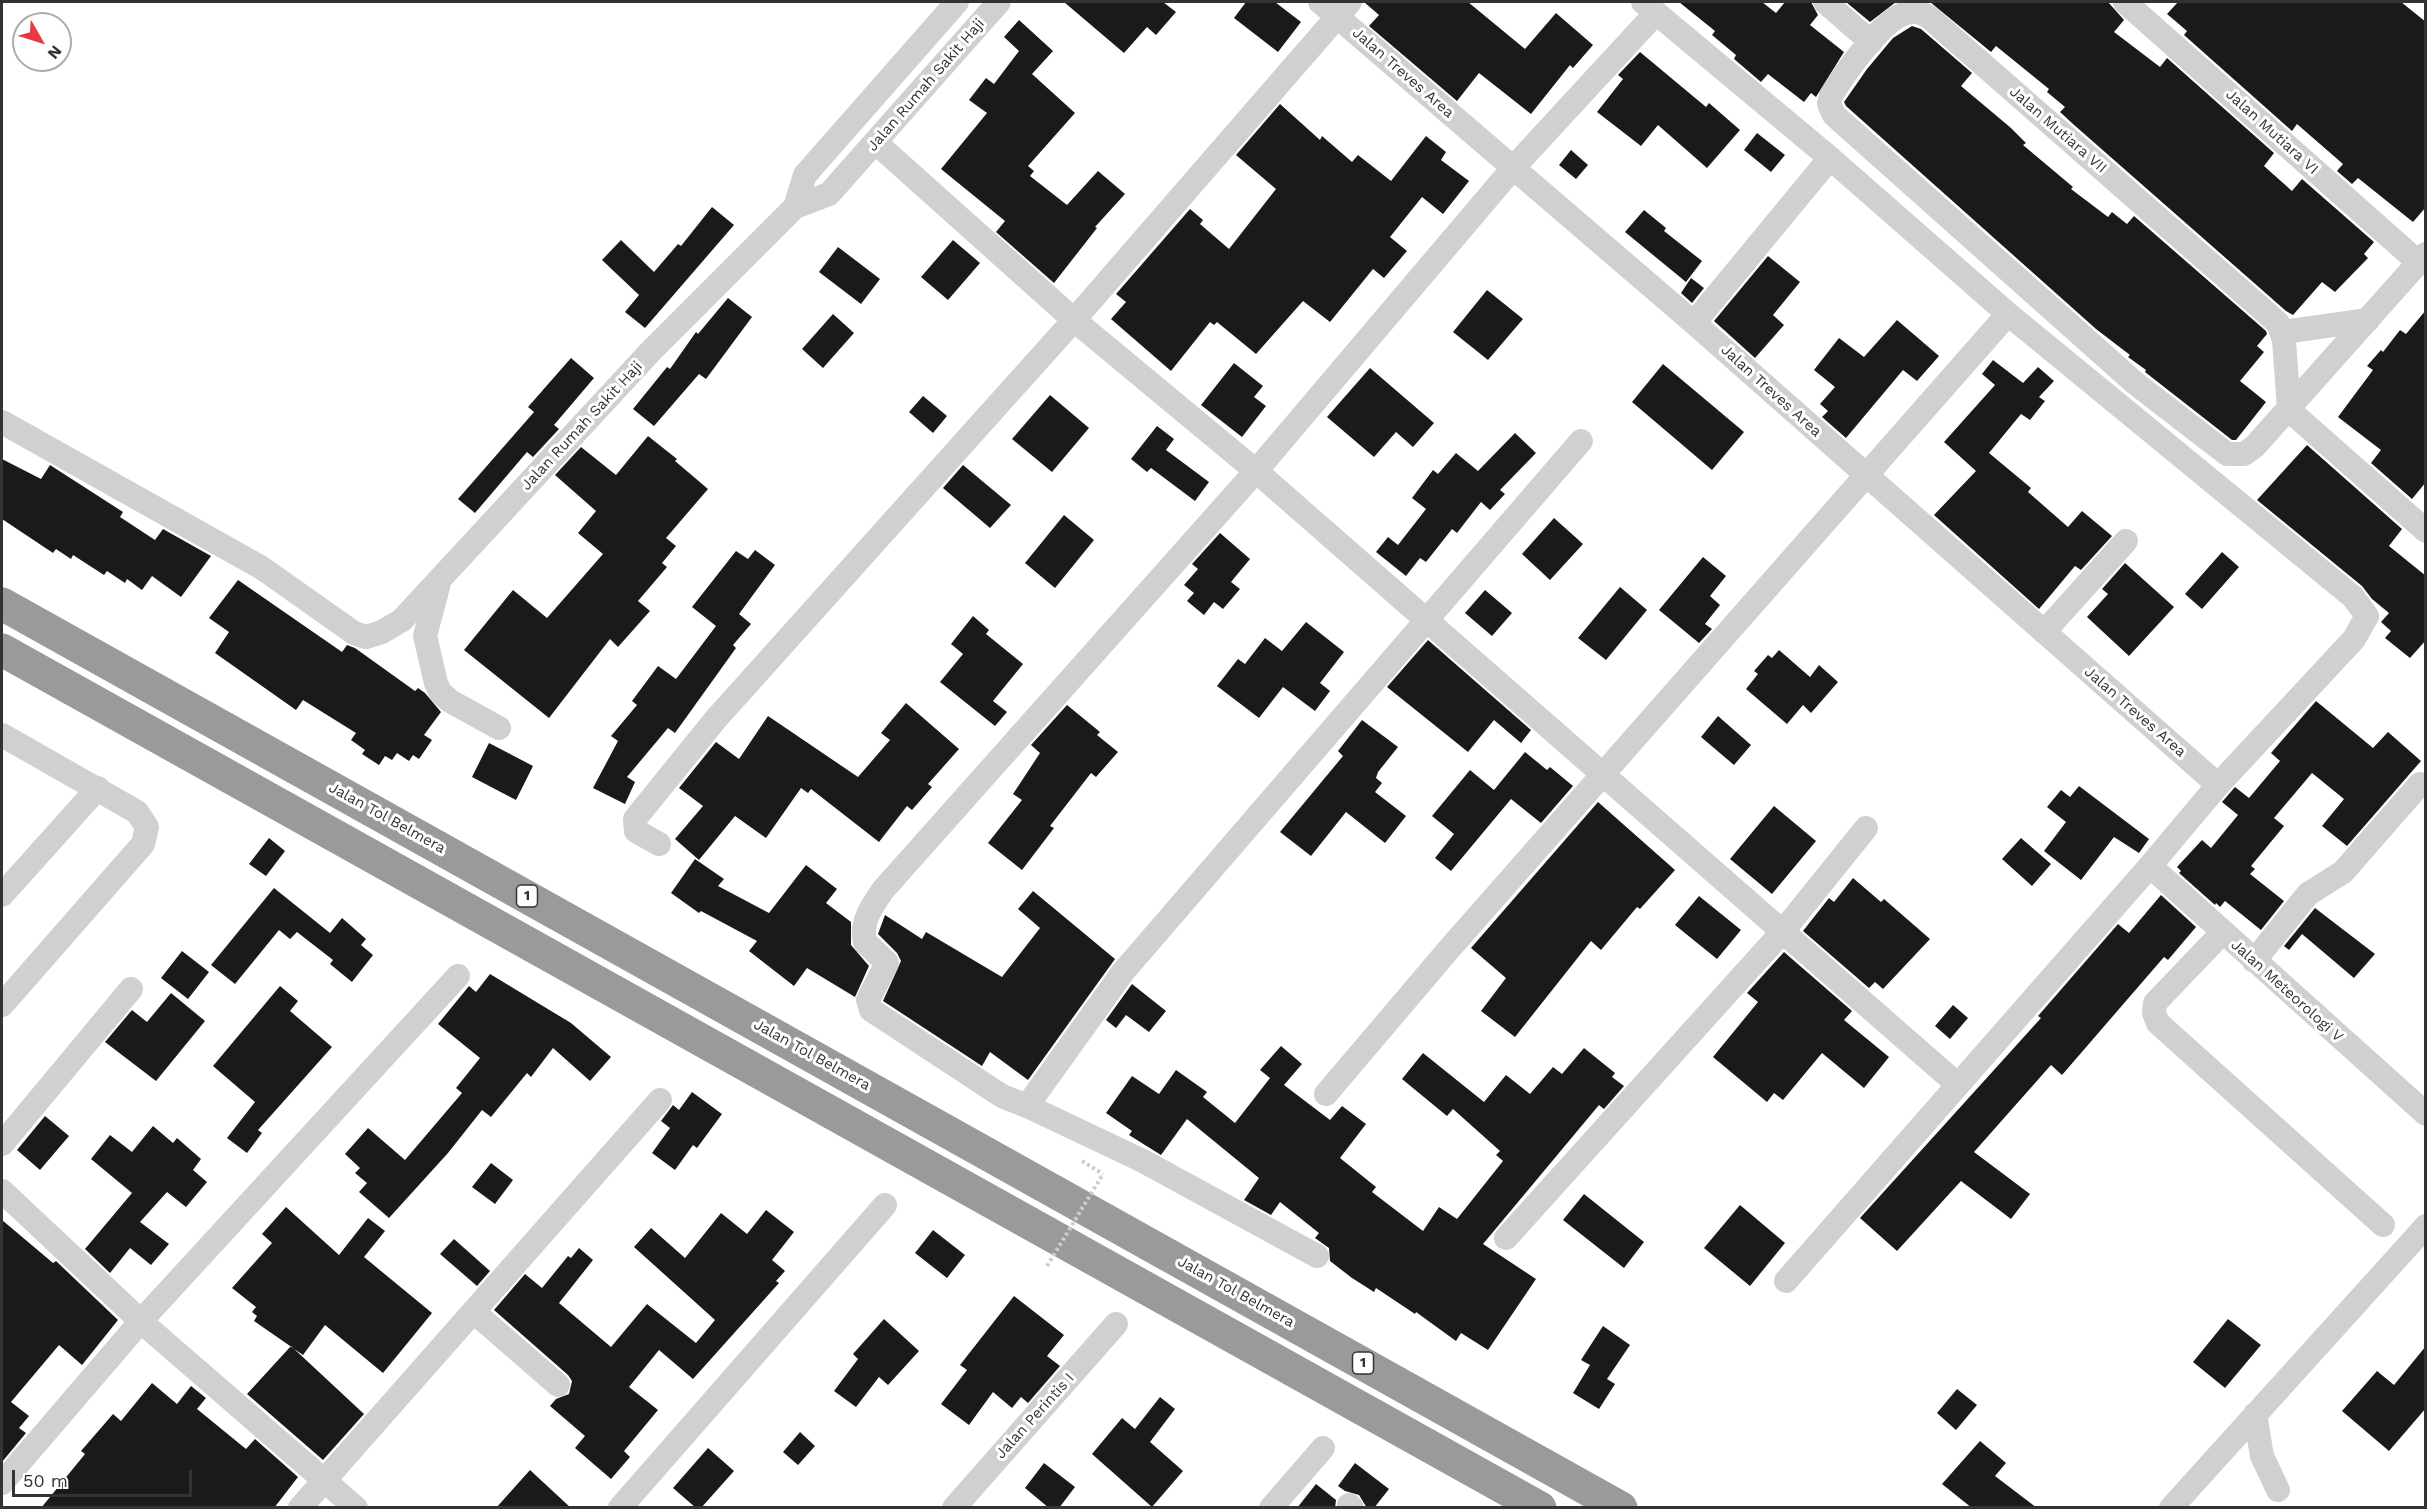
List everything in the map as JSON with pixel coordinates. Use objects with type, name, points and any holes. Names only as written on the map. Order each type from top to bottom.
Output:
[{"type":"highway","name":"Jalan Tol Belmera","points":[[2,604],[1622,1508]]},
{"type":"highway","points":[[2,650],[1540,1508]]},
{"type":"street","name":"Jalan Rumah Sakit Haji","points":[[795,207],[805,175],[957,2]]},
{"type":"street","name":"Jalan Rumah Sakit Haji","points":[[2,422],[262,568],[354,633],[366,637],[382,632],[402,620],[440,582],[650,352],[795,207],[829,194],[999,2]]},
{"type":"street","points":[[1825,2],[1871,42]]},
{"type":"street","name":"Jalan Mutiara VI","points":[[2125,2],[2422,258]]},
{"type":"street","points":[[659,844],[636,831],[636,819],[716,720],[1074,320],[1336,7]]},
{"type":"street","name":"Jalan Treves Area","points":[[1336,7],[1513,168],[1694,322],[1865,476],[2218,785]]},
{"type":"street","points":[[1317,1256],[1143,1161],[1002,1096],[871,1010],[867,1000],[887,963],[865,942],[864,926],[868,914],[883,890],[1256,471],[1650,7],[1830,158],[2008,314],[2353,597],[2367,616],[2354,639],[2218,785],[2150,866],[1786,1281]]},
{"type":"street","name":"Jalan Mutiara VII","points":[[2283,332],[2278,323],[1930,18],[1916,11],[1901,15],[1871,42],[1831,96],[1829,104],[1834,115],[2134,383],[2232,456],[2244,454],[2255,446],[2289,410]]},
{"type":"street","points":[[875,142],[1074,320],[1256,471],[1784,930],[1958,1085]]},
{"type":"street","points":[[1694,322],[1830,158]]},
{"type":"street","points":[[2289,410],[2422,258]]},
{"type":"street","points":[[1326,1094],[1449,948],[1604,775],[2008,314]]},
{"type":"street","points":[[2368,320],[2283,332],[2289,410],[2425,530]]},
{"type":"street","points":[[1027,1106],[1123,972],[1581,441]]},
{"type":"street","points":[[2044,632],[2126,541]]},
{"type":"street","points":[[440,582],[425,636],[436,683],[440,692],[450,701],[499,728]]},
{"type":"street","points":[[2,735],[98,788],[144,818],[147,827],[143,844],[2,1005]]},
{"type":"street","points":[[2254,961],[2308,894],[2343,872],[2420,784]]},
{"type":"street","points":[[2,895],[98,788]]},
{"type":"street","points":[[1506,1238],[1784,930],[1866,828]]},
{"type":"street","name":"Jalan Meteorologi V","points":[[2150,866],[2426,1114]]},
{"type":"street","points":[[2223,932],[2155,1003],[2154,1013],[2158,1023],[2383,1225]]},
{"type":"street","points":[[2,1483],[141,1321],[459,976]]},
{"type":"street","points":[[2,1144],[131,989]]},
{"type":"street","points":[[300,1508],[660,1100]]},
{"type":"street","points":[[2,1191],[141,1321],[357,1508]]},
{"type":"street","points":[[620,1508],[885,1205]]},
{"type":"street","points":[[2171,1508],[2426,1226]]},
{"type":"street","points":[[474,1312],[558,1385]]},
{"type":"street","name":"Jalan Perintis I","points":[[954,1508],[1116,1324]]},
{"type":"street","points":[[2256,1414],[2262,1456],[2278,1490]]},
{"type":"street","points":[[1271,1508],[1323,1448]]},
{"type":"path","points":[[1047,1266],[1102,1174]]},
{"type":"building","points":[[1064,2],[1163,2],[1176,12],[1156,35],[1147,27],[1124,53]]},
{"type":"building","points":[[1246,2],[1275,2],[1301,22],[1278,52],[1234,18]]},
{"type":"building","points":[[1364,2],[1468,2],[1525,49],[1556,13],[1593,45],[1573,68],[1570,65],[1531,114],[1479,73],[1457,101],[1369,26],[1379,15]]},
{"type":"building","points":[[1679,2],[1762,2],[1776,13],[1785,2],[1811,2],[1818,15],[1810,25],[1844,52],[1816,97],[1811,93],[1804,102],[1768,74],[1761,82],[1734,59],[1736,55],[1712,35],[1715,31]]},
{"type":"building","points":[[1846,2],[1896,2],[1870,22]]},
{"type":"building","points":[[1930,2],[2108,2],[2124,20],[2114,32],[2160,67],[2167,58],[2274,153],[2264,166],[2292,191],[2302,179],[2374,242],[2364,254],[2368,258],[2335,292],[2322,282],[2293,315],[2286,311],[2060,112],[2065,107],[2047,92],[2049,89],[1996,46],[1991,52]]},
{"type":"building","points":[[2178,2],[2401,2],[2426,22],[2426,207],[2413,222],[2358,178],[2352,184],[2337,171],[2343,164],[2297,124],[2292,131],[2184,35],[2187,31],[2167,14]]},
{"type":"building","points":[[1019,20],[1053,51],[1032,74],[1075,113],[1028,166],[1034,171],[1030,176],[1067,205],[1098,171],[1125,194],[1095,227],[1097,228],[1054,283],[996,232],[1005,221],[941,169],[987,113],[969,100],[986,78],[994,84],[1019,51],[1004,37]]},
{"type":"building","points":[[1912,26],[1921,29],[1972,73],[1961,86],[2011,128],[2026,143],[2023,145],[2073,187],[2071,189],[2108,217],[2112,212],[2127,224],[2134,216],[2266,331],[2267,334],[2257,346],[2264,352],[2240,381],[2266,402],[2236,440],[2232,440],[2145,372],[2146,370],[2128,357],[2130,355],[2096,329],[1846,106],[1844,102],[1867,69],[1893,38]]},
{"type":"building","points":[[1640,52],[1706,107],[1709,103],[1740,130],[1707,168],[1658,125],[1641,146],[1597,112],[1623,79],[1618,75]]},
{"type":"building","points":[[1280,104],[1320,140],[1322,136],[1352,162],[1358,155],[1391,181],[1426,136],[1446,152],[1441,160],[1469,181],[1443,214],[1422,197],[1390,237],[1407,251],[1384,278],[1373,269],[1330,322],[1303,301],[1256,354],[1217,322],[1214,325],[1210,322],[1171,371],[1111,319],[1126,302],[1116,294],[1190,209],[1203,220],[1200,224],[1229,249],[1276,189],[1236,155]]},
{"type":"building","points":[[1757,133],[1785,155],[1771,172],[1744,150]]},
{"type":"building","points":[[1571,150],[1588,165],[1576,179],[1559,165]]},
{"type":"building","points":[[712,207],[734,225],[645,328],[625,312],[639,295],[602,260],[621,240],[654,272],[678,244],[681,246]]},
{"type":"building","points":[[1644,210],[1666,228],[1664,231],[1702,261],[1686,282],[1625,232]]},
{"type":"building","points":[[953,240],[980,263],[948,300],[921,277]]},
{"type":"building","points":[[838,247],[880,279],[861,304],[819,272]]},
{"type":"building","points":[[1768,256],[1800,282],[1773,315],[1784,325],[1755,358],[1714,321]]},
{"type":"building","points":[[1691,278],[1704,288],[1692,303],[1681,293]]},
{"type":"building","points":[[1487,290],[1523,319],[1488,360],[1453,332]]},
{"type":"building","points":[[728,298],[752,317],[706,379],[699,374],[654,426],[633,409],[667,367],[670,369],[696,332],[698,334]]},
{"type":"building","points":[[2426,310],[2426,482],[2412,499],[2371,463],[2381,450],[2338,417],[2373,370],[2367,366],[2381,350],[2383,352],[2400,330],[2406,334]]},
{"type":"building","points":[[833,314],[854,333],[823,368],[802,349]]},
{"type":"building","points":[[1897,320],[1939,356],[1917,381],[1903,370],[1846,438],[1822,417],[1828,411],[1820,404],[1835,387],[1814,370],[1839,338],[1864,357]]},
{"type":"building","points":[[571,358],[594,378],[554,425],[559,429],[533,457],[527,452],[475,513],[458,499],[534,412],[528,407]]},
{"type":"building","points":[[1993,360],[2023,383],[2038,367],[2054,381],[2039,397],[2045,401],[2030,420],[2021,414],[1989,453],[2031,488],[2028,492],[2068,527],[2082,511],[2112,536],[2081,570],[2075,566],[2039,609],[1934,515],[1976,471],[1944,442],[1995,385],[1982,374]]},
{"type":"building","points":[[1234,363],[1263,386],[1254,397],[1266,406],[1242,437],[1201,405]]},
{"type":"building","points":[[1663,364],[1744,432],[1712,470],[1632,402]]},
{"type":"building","points":[[1370,368],[1434,423],[1413,447],[1396,432],[1374,457],[1327,417]]},
{"type":"building","points":[[1050,395],[1089,428],[1052,472],[1012,439]]},
{"type":"building","points":[[923,396],[947,416],[933,433],[909,412]]},
{"type":"building","points":[[1157,426],[1174,439],[1166,450],[1209,482],[1195,501],[1151,468],[1147,472],[1131,459]]},
{"type":"building","points":[[1515,433],[1536,453],[1500,490],[1505,494],[1490,510],[1481,502],[1457,533],[1452,529],[1426,562],[1420,558],[1406,576],[1376,552],[1388,537],[1398,545],[1426,509],[1412,498],[1433,470],[1438,474],[1456,453],[1478,471]]},
{"type":"building","points":[[648,436],[677,459],[675,461],[708,489],[666,538],[676,546],[662,563],[667,567],[638,601],[650,611],[618,647],[610,639],[549,718],[464,650],[513,590],[547,618],[603,554],[578,533],[596,511],[555,475],[581,447],[616,475]]},
{"type":"building","points":[[2307,445],[2402,529],[2389,546],[2426,576],[2426,640],[2410,658],[2385,638],[2391,631],[2381,622],[2389,613],[2372,599],[2362,586],[2257,500]]},
{"type":"building","points":[[2,459],[41,479],[50,465],[123,512],[120,517],[155,540],[163,529],[211,556],[181,597],[152,576],[142,590],[127,579],[125,583],[107,571],[104,575],[73,555],[71,559],[56,549],[53,553],[2,519]]},
{"type":"building","points":[[963,465],[1011,505],[990,528],[943,488]]},
{"type":"building","points":[[1064,515],[1094,540],[1055,588],[1025,563]]},
{"type":"building","points":[[1554,518],[1583,544],[1550,580],[1522,554]]},
{"type":"building","points":[[1220,533],[1250,559],[1231,582],[1240,589],[1223,609],[1214,602],[1204,615],[1187,601],[1194,593],[1184,585],[1198,569],[1192,564]]},
{"type":"building","points":[[755,550],[775,565],[739,614],[751,624],[733,645],[736,648],[675,733],[668,728],[627,777],[635,782],[625,804],[593,788],[618,741],[611,736],[637,705],[632,701],[658,666],[676,679],[716,626],[692,607],[736,551],[748,559]]},
{"type":"building","points":[[2222,552],[2239,567],[2202,609],[2185,594]]},
{"type":"building","points":[[1703,557],[1726,576],[1710,596],[1720,605],[1705,624],[1712,629],[1699,643],[1659,610]]},
{"type":"building","points":[[2125,563],[2174,607],[2129,656],[2087,617],[2108,594],[2102,589]]},
{"type":"building","points":[[238,580],[342,652],[347,645],[355,648],[415,691],[418,688],[425,693],[441,712],[424,735],[432,740],[419,759],[413,755],[409,761],[397,753],[392,760],[385,756],[379,765],[362,754],[365,750],[351,740],[356,733],[303,700],[296,710],[215,653],[229,632],[209,618]]},
{"type":"building","points":[[1620,587],[1647,610],[1606,660],[1578,638]]},
{"type":"building","points":[[1485,590],[1512,613],[1492,636],[1465,613]]},
{"type":"building","points":[[973,616],[989,630],[986,634],[1023,664],[993,701],[1007,712],[995,726],[940,682],[963,654],[951,644]]},
{"type":"building","points":[[1306,622],[1344,652],[1320,683],[1330,691],[1315,711],[1283,687],[1259,718],[1217,686],[1238,659],[1245,664],[1265,638],[1282,651]]},
{"type":"building","points":[[1428,640],[1531,730],[1521,743],[1494,720],[1468,752],[1387,687]]},
{"type":"building","points":[[1779,650],[1810,677],[1819,665],[1838,682],[1811,713],[1803,705],[1787,724],[1746,689],[1758,674],[1754,671],[1768,655],[1772,658]]},
{"type":"building","points":[[2316,701],[2373,748],[2388,732],[2421,761],[2347,846],[2322,826],[2344,799],[2312,773],[2274,818],[2284,826],[2251,866],[2255,869],[2250,874],[2284,901],[2261,930],[2225,901],[2220,907],[2216,903],[2215,905],[2179,873],[2181,871],[2177,867],[2202,840],[2211,848],[2238,815],[2222,802],[2235,787],[2249,798],[2280,761],[2271,753]]},
{"type":"building","points":[[906,703],[959,749],[928,784],[932,787],[912,810],[907,806],[879,842],[811,789],[808,793],[801,788],[766,838],[735,816],[699,860],[675,839],[703,806],[679,788],[716,742],[739,759],[768,716],[858,777],[890,740],[881,733]]},
{"type":"building","points":[[1067,705],[1100,732],[1097,735],[1118,752],[1096,777],[1091,773],[1050,826],[1054,828],[1022,870],[988,843],[1022,800],[1013,794],[1040,753],[1031,745]]},
{"type":"building","points":[[1718,716],[1751,745],[1734,765],[1701,737]]},
{"type":"building","points":[[1362,720],[1398,747],[1378,772],[1376,778],[1382,783],[1375,792],[1406,816],[1385,843],[1346,812],[1311,856],[1280,832],[1343,756],[1338,751]]},
{"type":"building","points":[[489,743],[533,766],[516,800],[472,777]]},
{"type":"building","points":[[1525,752],[1547,770],[1550,767],[1573,786],[1541,823],[1511,799],[1451,871],[1435,858],[1454,834],[1432,816],[1470,770],[1494,790]]},
{"type":"building","points":[[2079,786],[2149,839],[2139,853],[2114,837],[2081,880],[2044,851],[2066,822],[2047,807],[2061,790],[2070,797]]},
{"type":"building","points":[[1598,802],[1675,870],[1640,909],[1637,907],[1601,950],[1591,941],[1515,1037],[1481,1011],[1506,978],[1471,948]]},
{"type":"building","points":[[1774,806],[1816,841],[1772,894],[1730,859]]},
{"type":"building","points":[[269,838],[285,851],[266,876],[249,864]]},
{"type":"building","points":[[2021,838],[2051,864],[2032,886],[2002,859]]},
{"type":"building","points":[[695,859],[724,879],[718,886],[769,913],[806,865],[837,889],[826,903],[851,922],[851,945],[869,966],[855,997],[807,968],[794,986],[749,951],[757,941],[701,911],[699,913],[671,893]]},
{"type":"building","points":[[1853,878],[1881,902],[1884,899],[1930,939],[1883,989],[1875,982],[1869,988],[1803,931],[1829,898],[1834,902]]},
{"type":"building","points":[[274,888],[330,933],[342,918],[366,939],[361,945],[373,955],[352,982],[330,964],[333,960],[297,932],[290,939],[279,930],[235,984],[211,965]]},
{"type":"building","points":[[1033,891],[1115,959],[1028,1080],[990,1052],[982,1066],[883,1001],[901,961],[897,953],[878,934],[885,915],[922,939],[926,932],[1002,977],[1040,928],[1018,909]]},
{"type":"building","points":[[2161,895],[2196,927],[2168,960],[2164,957],[2062,1075],[2051,1065],[1974,1152],[2030,1194],[2011,1219],[1961,1181],[1897,1251],[1860,1218],[2041,1018],[2038,1016],[2118,924],[2129,933]]},
{"type":"building","points":[[1699,896],[1741,930],[1717,959],[1675,925]]},
{"type":"building","points":[[2315,908],[2375,954],[2354,978],[2302,934],[2289,950],[2284,946]]},
{"type":"building","points":[[182,951],[209,972],[188,999],[161,978]]},
{"type":"building","points":[[1784,952],[1852,1011],[1844,1020],[1889,1057],[1864,1088],[1822,1053],[1783,1100],[1774,1093],[1767,1102],[1713,1057],[1758,1002],[1747,993]]},
{"type":"building","points":[[490,974],[571,1023],[611,1057],[590,1081],[553,1048],[531,1077],[527,1073],[491,1117],[482,1110],[448,1153],[389,1218],[359,1192],[367,1183],[355,1173],[360,1168],[345,1154],[368,1128],[405,1160],[462,1093],[456,1088],[480,1058],[438,1024],[469,986],[476,992]]},
{"type":"building","points":[[1132,984],[1166,1011],[1149,1032],[1126,1015],[1116,1028],[1106,1020]]},
{"type":"building","points":[[280,986],[298,1001],[290,1011],[332,1047],[258,1130],[262,1133],[247,1153],[227,1138],[255,1102],[213,1066]]},
{"type":"building","points":[[171,993],[205,1021],[156,1081],[105,1042],[132,1010],[147,1022]]},
{"type":"building","points":[[1953,1005],[1968,1018],[1950,1039],[1935,1026]]},
{"type":"building","points":[[1281,1046],[1302,1064],[1284,1085],[1330,1120],[1342,1106],[1366,1124],[1340,1158],[1376,1187],[1372,1192],[1423,1231],[1439,1207],[1457,1219],[1503,1161],[1496,1155],[1500,1151],[1453,1109],[1447,1116],[1402,1079],[1423,1053],[1484,1102],[1506,1075],[1530,1094],[1553,1067],[1562,1074],[1584,1048],[1615,1073],[1612,1077],[1624,1086],[1604,1109],[1599,1105],[1483,1244],[1536,1279],[1488,1350],[1461,1333],[1456,1341],[1416,1312],[1415,1314],[1376,1288],[1374,1292],[1352,1278],[1330,1261],[1329,1248],[1315,1238],[1319,1233],[1280,1202],[1271,1215],[1244,1200],[1259,1178],[1187,1119],[1161,1155],[1129,1135],[1132,1131],[1106,1113],[1132,1076],[1159,1094],[1176,1070],[1207,1092],[1203,1097],[1235,1123],[1270,1078],[1260,1070]]},
{"type":"building","points":[[692,1092],[722,1114],[697,1148],[693,1145],[675,1170],[652,1153],[670,1128],[661,1121],[673,1105],[679,1110]]},
{"type":"building","points":[[45,1116],[69,1136],[40,1170],[17,1150]]},
{"type":"building","points":[[153,1126],[173,1143],[177,1138],[201,1159],[193,1170],[207,1182],[186,1207],[167,1192],[140,1222],[169,1244],[151,1265],[130,1248],[110,1273],[85,1249],[132,1193],[91,1159],[110,1135],[132,1152]]},
{"type":"building","points":[[491,1163],[513,1180],[495,1204],[472,1187]]},
{"type":"building","points":[[1584,1194],[1644,1242],[1624,1268],[1563,1220]]},
{"type":"building","points":[[1740,1205],[1785,1243],[1750,1286],[1704,1248]]},
{"type":"building","points":[[286,1207],[339,1255],[368,1218],[385,1231],[364,1257],[432,1313],[383,1373],[325,1325],[303,1355],[254,1321],[257,1316],[252,1312],[256,1307],[232,1288],[272,1243],[262,1234]]},
{"type":"building","points":[[766,1210],[794,1232],[772,1260],[785,1271],[776,1281],[779,1283],[693,1379],[659,1350],[629,1387],[658,1410],[624,1451],[630,1457],[611,1479],[575,1448],[585,1436],[550,1406],[556,1399],[569,1394],[572,1381],[568,1375],[494,1310],[525,1274],[542,1288],[568,1256],[571,1258],[579,1248],[593,1260],[559,1303],[611,1347],[647,1304],[696,1343],[715,1320],[634,1247],[651,1228],[685,1258],[721,1213],[747,1234]]},
{"type":"building","points":[[2,1220],[53,1263],[56,1261],[118,1320],[82,1365],[59,1345],[11,1402],[29,1416],[19,1428],[26,1433],[2,1462]]},
{"type":"building","points":[[933,1230],[965,1255],[947,1278],[915,1253]]},
{"type":"building","points":[[454,1239],[490,1271],[477,1286],[440,1254]]},
{"type":"building","points":[[1014,1296],[1064,1335],[1047,1356],[1060,1366],[1028,1403],[1021,1397],[1012,1408],[993,1392],[969,1425],[941,1404],[967,1370],[960,1365]]},
{"type":"building","points":[[884,1319],[919,1351],[888,1385],[879,1377],[856,1407],[834,1391],[858,1359],[853,1354]]},
{"type":"building","points":[[2228,1319],[2261,1345],[2225,1388],[2193,1362]]},
{"type":"building","points":[[1603,1326],[1630,1345],[1607,1379],[1615,1384],[1599,1409],[1573,1393],[1590,1365],[1581,1360]]},
{"type":"building","points":[[291,1346],[364,1414],[323,1460],[247,1394]]},
{"type":"building","points":[[2426,1346],[2426,1408],[2389,1451],[2342,1411],[2377,1371],[2394,1385]]},
{"type":"building","points":[[152,1383],[177,1404],[191,1386],[206,1398],[197,1409],[246,1449],[255,1439],[298,1477],[274,1508],[41,1508],[85,1454],[81,1451],[113,1414],[121,1421]]},
{"type":"building","points":[[1957,1389],[1977,1405],[1956,1430],[1937,1413]]},
{"type":"building","points":[[1160,1397],[1175,1409],[1150,1442],[1183,1471],[1152,1507],[1092,1454],[1122,1418],[1135,1429]]},
{"type":"building","points":[[800,1432],[815,1446],[798,1465],[783,1452]]},
{"type":"building","points":[[1980,1441],[2006,1463],[1995,1476],[2037,1508],[1972,1508],[1942,1484]]},
{"type":"building","points":[[708,1448],[734,1471],[701,1508],[696,1508],[673,1488]]},
{"type":"building","points":[[1044,1463],[1075,1487],[1059,1508],[1049,1508],[1025,1488]]},
{"type":"building","points":[[1355,1463],[1389,1489],[1374,1508],[1367,1508],[1359,1495],[1345,1491],[1338,1486]]},
{"type":"building","points":[[530,1470],[571,1508],[496,1508]]},
{"type":"building","points":[[1316,1484],[1336,1500],[1335,1508],[1297,1508]]}]
